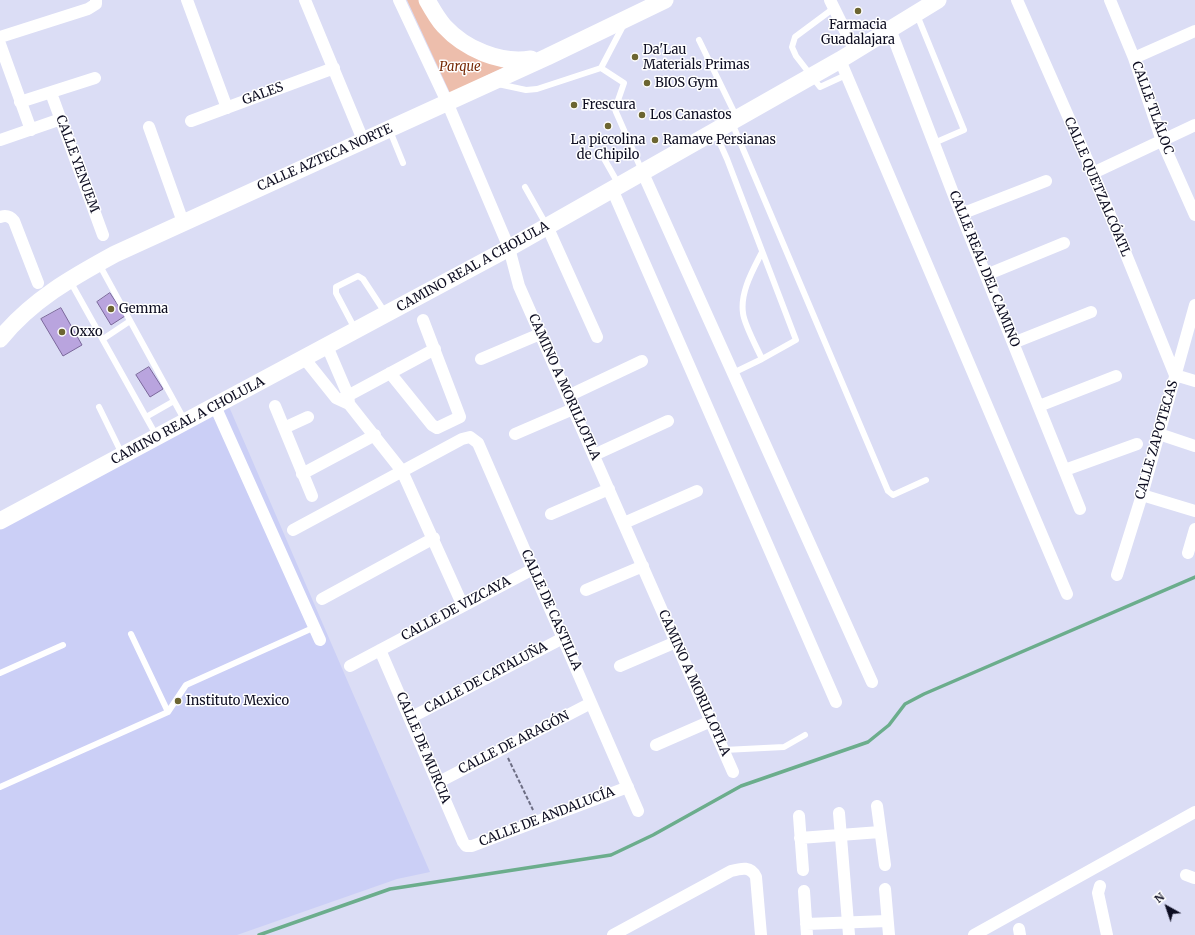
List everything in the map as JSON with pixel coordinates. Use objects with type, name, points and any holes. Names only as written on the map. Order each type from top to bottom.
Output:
[{"type":"main road","points":[[427,0],[443,25],[460,41],[473,48],[511,61],[547,57]]},
{"type":"main road","name":"CALLE AZTECA NORTE","points":[[0,339],[36,302],[69,280],[99,263],[183,222],[547,57],[665,0]]},
{"type":"main road","name":"CAMINO REAL A CHOLULA","points":[[0,521],[508,248],[734,119],[811,77],[843,68],[855,51],[938,0]]},
{"type":"street","points":[[187,0],[227,108]]},
{"type":"street","points":[[305,0],[363,140]]},
{"type":"street","name":"CAMINO A MORILLOTLA","points":[[399,0],[447,102],[508,248],[519,286],[733,772]]},
{"type":"street","name":"CALLE QUETZALCÓATL","points":[[1017,0],[1093,173],[1175,375]]},
{"type":"street","name":"CALLE TLÁLOC","points":[[1110,0],[1134,58],[1162,141],[1195,215]]},
{"type":"street","points":[[0,37],[88,9],[96,2]]},
{"type":"street","points":[[832,4],[855,51]]},
{"type":"street","name":"CALLE REAL DEL CAMINO","points":[[890,29],[961,214],[1080,509]]},
{"type":"street","points":[[1134,58],[1195,30]]},
{"type":"street","points":[[0,44],[31,130]]},
{"type":"street","name":"GALES","points":[[191,121],[334,68]]},
{"type":"street","points":[[843,68],[1067,594]]},
{"type":"street","points":[[20,102],[95,78]]},
{"type":"street","name":"CALLE YENUEM","points":[[51,93],[104,235]]},
{"type":"street","points":[[0,140],[61,119]]},
{"type":"street","points":[[1093,173],[1195,125]]},
{"type":"street","points":[[149,127],[183,222]]},
{"type":"street","points":[[642,171],[872,682]]},
{"type":"street","points":[[961,214],[1046,180]]},
{"type":"street","points":[[615,187],[836,702]]},
{"type":"street","points":[[5,217],[14,221],[38,283]]},
{"type":"street","points":[[547,226],[596,336]]},
{"type":"street","points":[[986,275],[1064,243]]},
{"type":"street","name":"CALLE ZAPOTECAS","points":[[1116,575],[1142,495],[1175,375],[1193,325],[1195,305]]},
{"type":"street","points":[[1014,343],[1091,312]]},
{"type":"street","points":[[390,373],[432,425],[437,428],[460,417],[460,412],[423,320]]},
{"type":"street","points":[[481,359],[540,334]]},
{"type":"street","points":[[327,346],[341,380],[346,400],[402,471],[434,538],[463,606]]},
{"type":"street","points":[[304,358],[336,398],[346,400],[390,373],[435,349]]},
{"type":"street","points":[[568,396],[642,361]]},
{"type":"street","points":[[1175,375],[1195,381]]},
{"type":"street","points":[[1039,406],[1116,376]]},
{"type":"street","points":[[328,388],[341,380]]},
{"type":"street","points":[[215,406],[320,640]]},
{"type":"street","points":[[275,406],[312,496]]},
{"type":"street","points":[[515,434],[573,409]]},
{"type":"street","points":[[284,428],[308,417]]},
{"type":"street","points":[[594,455],[668,421]]},
{"type":"street","points":[[1159,434],[1195,446]]},
{"type":"street","points":[[302,474],[375,435]]},
{"type":"street","name":"CALLE DE CASTILLA","points":[[402,471],[462,439],[470,437],[478,443],[638,811]]},
{"type":"street","points":[[1065,470],[1137,444]]},
{"type":"street","points":[[293,530],[388,480],[402,471]]},
{"type":"street","points":[[551,514],[609,489]]},
{"type":"street","points":[[624,523],[698,491]]},
{"type":"street","points":[[1142,495],[1195,511]]},
{"type":"street","points":[[1188,553],[1195,529]]},
{"type":"street","points":[[322,599],[434,538]]},
{"type":"street","points":[[586,590],[642,566]]},
{"type":"street","name":"CALLE DE VIZCAYA","points":[[350,666],[533,569]]},
{"type":"street","name":"CALLE DE CATALUÑA","points":[[410,718],[563,638]]},
{"type":"street","points":[[620,666],[676,642]]},
{"type":"street","name":"CALLE DE MURCIA","points":[[380,650],[437,783],[466,846]]},
{"type":"street","name":"CALLE DE ARAGÓN","points":[[437,783],[591,703]]},
{"type":"street","points":[[656,745],[711,721]]},
{"type":"street","name":"CALLE DE ANDALUCÍA","points":[[466,846],[472,846],[628,787]]},
{"type":"street","points":[[877,806],[885,865]]},
{"type":"street","points":[[974,935],[1195,812]]},
{"type":"street","points":[[839,813],[848,929]]},
{"type":"street","points":[[799,816],[803,870]]},
{"type":"street","points":[[800,838],[880,832]]},
{"type":"street","points":[[613,935],[731,871],[740,868],[749,869],[754,872],[756,877],[760,935]]},
{"type":"street","points":[[1100,886],[1098,893],[1107,935]]},
{"type":"street","points":[[885,888],[889,935]]},
{"type":"street","points":[[804,891],[807,930],[848,929],[887,921]]},
{"type":"lane","points":[[811,77],[796,56],[792,47],[793,42],[795,37],[832,4]]},
{"type":"lane","points":[[916,13],[964,130],[934,143]]},
{"type":"lane","points":[[490,82],[526,90],[537,89],[601,68],[628,17]]},
{"type":"lane","points":[[699,40],[734,119],[888,491],[894,494],[926,480]]},
{"type":"lane","points":[[601,68],[624,83],[615,109],[642,171]]},
{"type":"lane","points":[[389,128],[403,163]]},
{"type":"lane","points":[[715,130],[796,340],[733,373]]},
{"type":"lane","points":[[602,155],[615,187]]},
{"type":"lane","points":[[525,187],[547,226]]},
{"type":"lane","points":[[762,252],[748,281],[744,298],[743,314],[762,359]]},
{"type":"lane","points":[[99,263],[186,422]]},
{"type":"lane","points":[[356,330],[336,293],[336,287],[358,276],[363,279],[386,314]]},
{"type":"lane","points":[[69,280],[157,437]]},
{"type":"lane","points":[[103,339],[130,321]]},
{"type":"lane","points":[[146,417],[174,401]]},
{"type":"lane","points":[[99,407],[123,456]]},
{"type":"lane","points":[[0,787],[168,712],[186,685],[315,627]]},
{"type":"lane","points":[[131,634],[168,712]]},
{"type":"lane","points":[[0,673],[63,645]]},
{"type":"lane","points":[[724,750],[784,747],[805,735]]},
{"type":"path","points":[[503,748],[538,821]]},
{"type":"shaded area","name":"Instituto Mexico","points":[[227,402],[430,872],[397,879],[237,935],[0,935],[0,529]]},
{"type":"green space","name":"Parque","points":[[407,0],[425,0],[441,30],[509,65],[450,93]]},
{"type":"building","name":"Gemma","points":[[110,293],[125,316],[111,325],[97,302]]},
{"type":"building","name":"Oxxo","points":[[61,308],[82,345],[63,356],[41,319]]},
{"type":"building","points":[[149,367],[163,389],[150,397],[136,375]]},
{"type":"waterway","points":[[259,935],[390,889],[611,855],[653,835],[741,786],[868,742],[889,725],[905,704],[924,694],[1195,577]]},
{"type":"place","name":"Farmacia Guadalajara","points":[[858,11]]},
{"type":"place","name":"Da'Lau Materials Primas","points":[[635,57]]},
{"type":"place","name":"BIOS Gym","points":[[647,83]]},
{"type":"place","name":"Frescura","points":[[574,105]]},
{"type":"place","name":"Los Canastos","points":[[642,115]]},
{"type":"place","name":"La piccolina de Chipilo","points":[[608,126]]},
{"type":"place","name":"Ramave Persianas","points":[[655,140]]},
{"type":"place","name":"Gemma","points":[[111,309]]},
{"type":"place","name":"Oxxo","points":[[62,332]]},
{"type":"place","name":"Instituto Mexico","points":[[178,701]]}]
